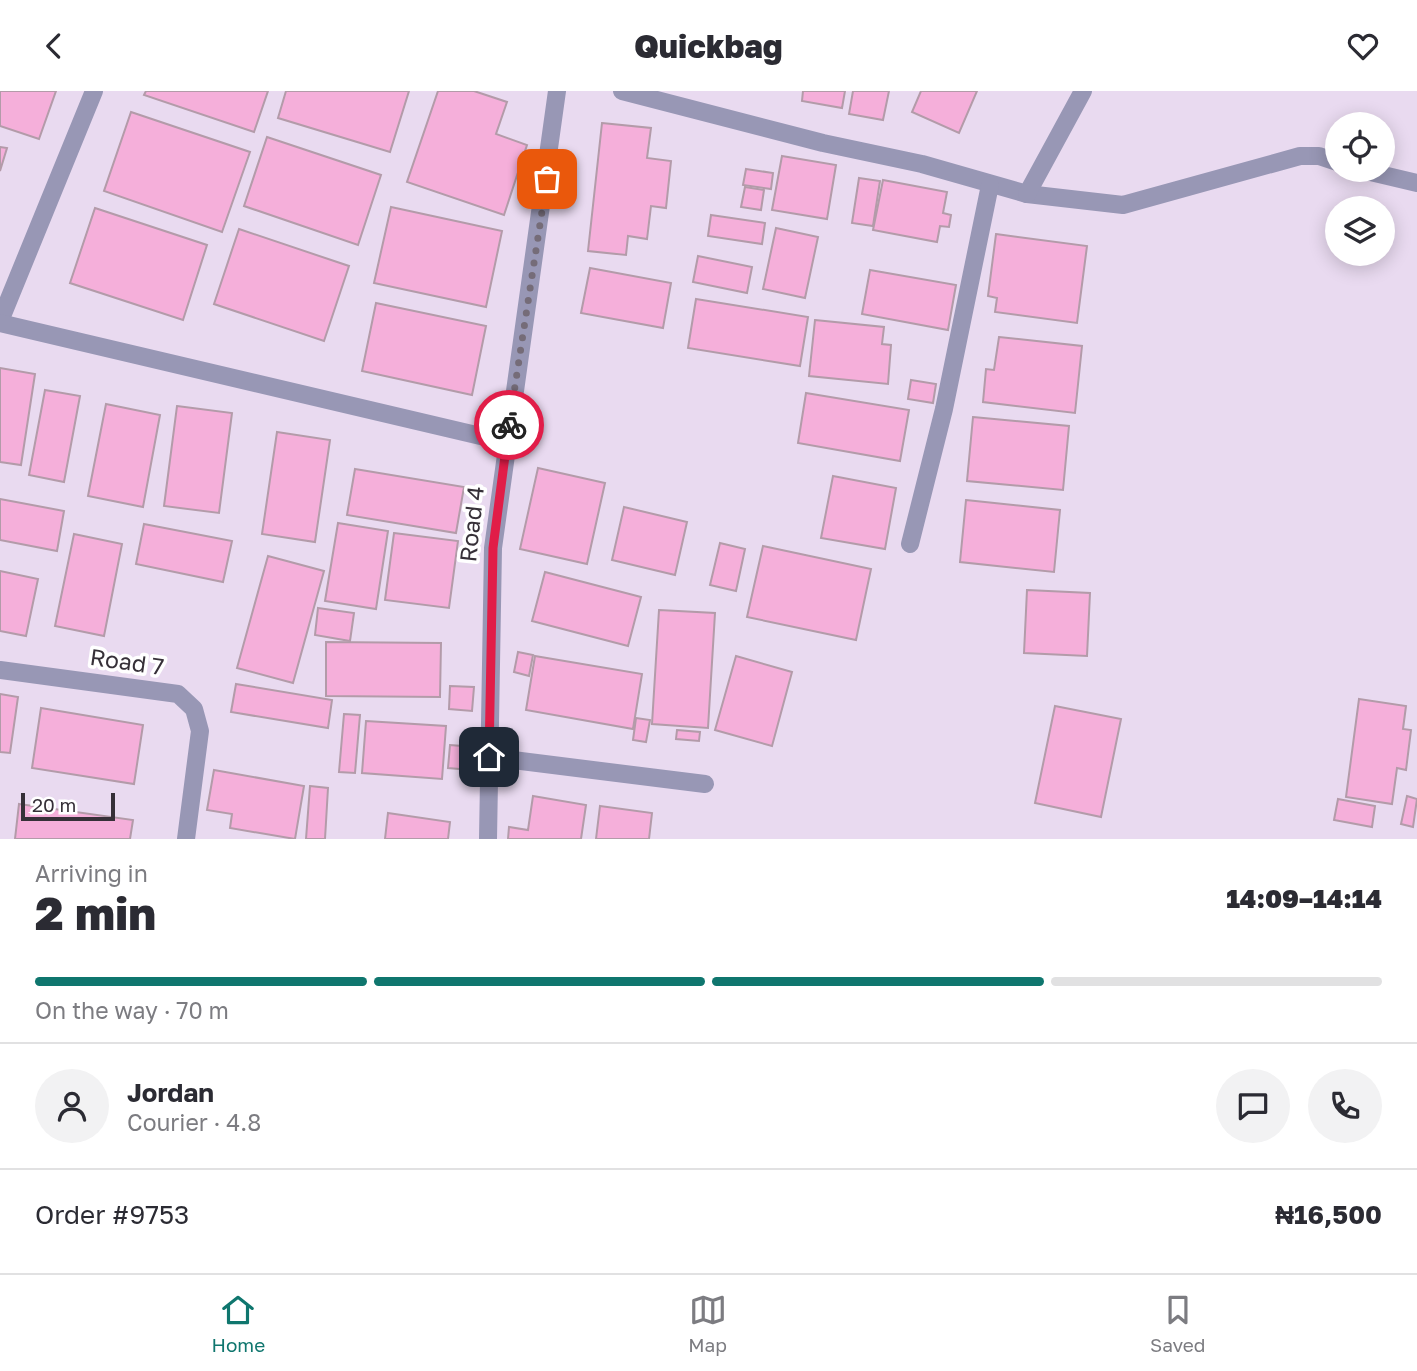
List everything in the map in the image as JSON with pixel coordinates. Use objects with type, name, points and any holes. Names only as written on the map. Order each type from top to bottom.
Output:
[{"type":"street","points":[[94,91],[0,322],[506,442]]},
{"type":"street","name":"Road 4","points":[[488,839],[493,548],[506,442],[542,217],[557,91]]},
{"type":"street","points":[[622,91],[823,143],[922,164],[1027,194],[1123,205],[1300,156],[1325,158]]},
{"type":"street","points":[[1027,194],[1083,91]]},
{"type":"street","points":[[1395,178],[1417,183]]},
{"type":"street","points":[[910,544],[944,409],[989,185]]},
{"type":"street","name":"Road 7","points":[[0,670],[178,694],[194,709],[200,731],[186,839]]},
{"type":"street","points":[[489,757],[705,784]]},
{"type":"building","points":[[0,91],[56,91],[39,139],[0,126]]},
{"type":"building","points":[[146,91],[268,91],[254,132],[144,95]]},
{"type":"building","points":[[286,91],[409,91],[390,152],[278,118]]},
{"type":"building","points":[[438,91],[474,91],[507,102],[496,134],[527,145],[504,215],[407,182]]},
{"type":"building","points":[[803,91],[845,91],[842,108],[802,101]]},
{"type":"building","points":[[853,91],[889,91],[883,120],[849,114]]},
{"type":"building","points":[[921,91],[977,91],[959,133],[912,112]]},
{"type":"building","points":[[131,112],[250,152],[222,232],[104,191]]},
{"type":"building","points":[[602,123],[651,128],[647,158],[671,161],[666,208],[651,206],[647,239],[628,236],[626,255],[588,251]]},
{"type":"building","points":[[267,137],[381,175],[358,245],[244,206]]},
{"type":"building","points":[[0,147],[7,148],[0,171]]},
{"type":"building","points":[[782,156],[836,165],[827,219],[772,210]]},
{"type":"building","points":[[746,169],[773,173],[771,189],[743,185]]},
{"type":"building","points":[[859,178],[880,181],[873,226],[852,223]]},
{"type":"building","points":[[883,180],[947,192],[943,213],[951,215],[949,227],[940,226],[937,242],[873,230]]},
{"type":"building","points":[[745,187],[764,190],[761,210],[741,207]]},
{"type":"building","points":[[391,207],[502,231],[486,307],[374,283]]},
{"type":"building","points":[[95,208],[207,245],[183,320],[70,283]]},
{"type":"building","points":[[711,215],[765,223],[762,244],[708,236]]},
{"type":"building","points":[[776,228],[818,237],[805,298],[763,289]]},
{"type":"building","points":[[239,229],[349,266],[324,341],[214,304]]},
{"type":"building","points":[[996,234],[1087,246],[1077,323],[995,312],[997,298],[988,296]]},
{"type":"building","points":[[698,256],[752,267],[747,293],[693,282]]},
{"type":"building","points":[[590,268],[671,283],[663,328],[581,313]]},
{"type":"building","points":[[870,270],[956,285],[948,330],[862,314]]},
{"type":"building","points":[[696,299],[808,317],[800,366],[688,348]]},
{"type":"building","points":[[376,303],[486,326],[472,395],[362,371]]},
{"type":"building","points":[[815,320],[884,327],[882,344],[891,345],[888,384],[809,376]]},
{"type":"building","points":[[999,337],[1082,346],[1075,413],[983,402],[986,369],[994,370]]},
{"type":"building","points":[[0,368],[35,374],[21,465],[0,462]]},
{"type":"building","points":[[911,380],[936,384],[933,403],[908,399]]},
{"type":"building","points":[[45,390],[80,396],[64,482],[29,475]]},
{"type":"building","points":[[806,393],[909,410],[900,461],[798,443]]},
{"type":"building","points":[[106,404],[160,415],[143,507],[88,496]]},
{"type":"building","points":[[177,406],[232,413],[219,513],[164,506]]},
{"type":"building","points":[[973,417],[1069,426],[1063,490],[967,481]]},
{"type":"building","points":[[277,432],[330,440],[315,542],[262,534]]},
{"type":"building","points":[[538,468],[605,483],[587,564],[520,549]]},
{"type":"building","points":[[355,469],[464,487],[456,533],[347,515]]},
{"type":"building","points":[[833,476],[896,488],[885,549],[821,538]]},
{"type":"building","points":[[0,499],[64,511],[57,551],[0,540]]},
{"type":"building","points":[[966,500],[1060,510],[1054,572],[960,562]]},
{"type":"building","points":[[624,507],[687,522],[675,575],[612,560]]},
{"type":"building","points":[[338,523],[388,531],[376,609],[325,601]]},
{"type":"building","points":[[144,524],[232,541],[223,582],[136,564]]},
{"type":"building","points":[[394,533],[458,541],[449,608],[385,600]]},
{"type":"building","points":[[74,534],[122,544],[104,636],[55,626]]},
{"type":"building","points":[[720,543],[745,549],[736,591],[710,585]]},
{"type":"building","points":[[763,546],[871,569],[856,640],[747,617]]},
{"type":"building","points":[[268,556],[324,571],[293,683],[237,668]]},
{"type":"building","points":[[0,571],[38,579],[26,636],[0,631]]},
{"type":"building","points":[[545,572],[641,597],[628,646],[532,621]]},
{"type":"building","points":[[1027,590],[1090,593],[1087,656],[1024,653]]},
{"type":"building","points":[[318,608],[354,613],[350,641],[315,635]]},
{"type":"building","points":[[659,610],[715,613],[708,728],[652,724]]},
{"type":"building","points":[[326,642],[441,643],[440,697],[326,696]]},
{"type":"building","points":[[518,652],[533,655],[529,676],[514,672]]},
{"type":"building","points":[[535,656],[642,674],[633,729],[526,710]]},
{"type":"building","points":[[736,656],[792,672],[772,746],[715,730]]},
{"type":"building","points":[[236,684],[332,700],[328,728],[231,712]]},
{"type":"building","points":[[450,686],[474,687],[472,711],[449,709]]},
{"type":"building","points":[[0,694],[18,697],[10,753],[0,752]]},
{"type":"building","points":[[1359,699],[1406,706],[1403,729],[1411,730],[1406,770],[1397,768],[1392,804],[1346,797]]},
{"type":"building","points":[[1055,706],[1121,719],[1101,817],[1035,803]]},
{"type":"building","points":[[41,708],[143,725],[134,784],[32,768]]},
{"type":"building","points":[[344,714],[360,715],[355,773],[339,772]]},
{"type":"building","points":[[636,718],[650,720],[646,742],[633,740]]},
{"type":"building","points":[[366,721],[446,726],[442,779],[362,773]]},
{"type":"building","points":[[677,730],[700,732],[699,741],[676,739]]},
{"type":"building","points":[[450,745],[474,747],[471,770],[448,768]]},
{"type":"building","points":[[214,770],[304,786],[295,839],[230,828],[232,814],[207,810]]},
{"type":"building","points":[[310,786],[328,788],[325,839],[306,839]]},
{"type":"building","points":[[533,796],[586,805],[581,839],[508,839],[509,827],[528,830]]},
{"type":"building","points":[[1407,796],[1417,799],[1413,827],[1401,824]]},
{"type":"building","points":[[1338,799],[1375,806],[1372,827],[1334,820]]},
{"type":"building","points":[[19,804],[133,820],[130,839],[15,839]]},
{"type":"building","points":[[600,806],[652,813],[649,839],[596,839]]},
{"type":"building","points":[[388,813],[450,822],[448,839],[385,839]]},
{"type":"way so far","points":[[509,425],[547,179]]},
{"type":"route","points":[[489,757],[493,548],[509,425]]}]
